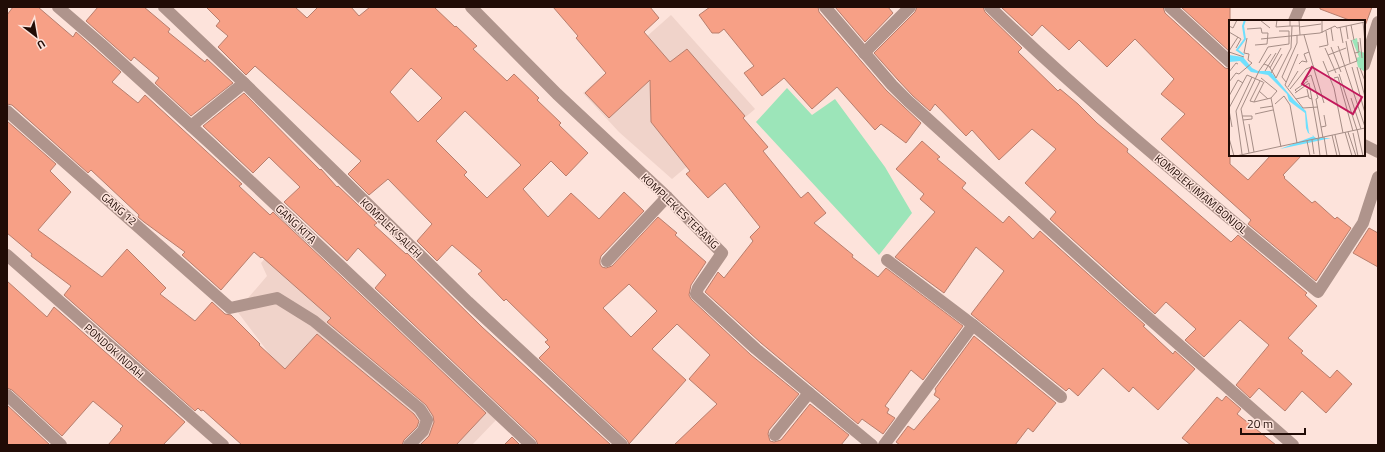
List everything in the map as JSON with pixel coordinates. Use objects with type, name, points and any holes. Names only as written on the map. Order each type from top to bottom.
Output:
[{"type":"street","name":"GANG KITA","points":[[58,7],[191,126],[531,445]]},
{"type":"street","name":"KOMPLEK SALEH","points":[[164,7],[468,302],[622,445]]},
{"type":"street","name":"KOMPLEK ES TERANG","points":[[471,7],[557,94],[667,197],[722,253],[698,288],[696,294],[756,349],[872,445]]},
{"type":"street","points":[[825,7],[892,85],[908,101],[1128,300],[1292,445]]},
{"type":"street","points":[[864,53],[910,7]]},
{"type":"street","name":"KOMPLEK IMAM BONJOL","points":[[990,7],[1033,49],[1147,149],[1318,292],[1362,223],[1378,177]]},
{"type":"street","points":[[1170,7],[1229,61]]},
{"type":"street","points":[[1294,20],[1300,7]]},
{"type":"street","points":[[1365,62],[1378,22]]},
{"type":"street","points":[[191,126],[244,83]]},
{"type":"street","name":"GANG 12","points":[[7,111],[230,308],[277,298],[314,321],[420,409],[427,420],[423,431],[409,445]]},
{"type":"street","points":[[1365,146],[1378,152]]},
{"type":"street","points":[[607,261],[667,197]]},
{"type":"street","name":"PONDOK INDAH","points":[[7,255],[222,445]]},
{"type":"street","points":[[887,260],[973,325],[1061,397]]},
{"type":"street","points":[[884,445],[973,325]]},
{"type":"street","points":[[775,434],[809,393]]},
{"type":"street","points":[[7,395],[61,445]]},
{"type":"shaded area","points":[[671,15],[755,109],[672,179],[619,132],[583,93]]},
{"type":"shaded area","points":[[290,230],[496,420],[472,445],[358,445],[271,356],[237,311],[267,276],[261,263]]},
{"type":"green space","points":[[787,88],[812,115],[835,99],[885,167],[912,213],[879,255],[756,122]]},
{"type":"building","points":[[13,7],[38,7],[73,37],[76,32],[121,72],[112,82],[138,103],[145,95],[242,184],[239,186],[270,215],[273,212],[486,413],[456,445],[420,445],[429,436],[434,422],[433,416],[426,405],[327,322],[331,318],[262,257],[261,258],[254,252],[221,290],[182,255],[185,252],[138,217],[139,215],[91,170],[88,173],[12,105],[7,104],[7,15]]},
{"type":"building","points":[[98,7],[144,7],[170,29],[168,32],[205,62],[207,59],[233,83],[191,116],[155,83],[159,78],[134,57],[131,61],[86,21]]},
{"type":"building","points":[[206,7],[295,7],[307,18],[318,7],[351,7],[359,16],[370,7],[434,7],[477,46],[473,49],[507,81],[514,74],[539,98],[537,100],[561,123],[559,125],[588,153],[566,176],[551,161],[523,189],[548,217],[571,193],[599,219],[624,192],[644,211],[601,256],[600,264],[602,267],[606,268],[612,266],[658,217],[677,233],[675,235],[706,262],[691,285],[689,295],[691,299],[751,355],[799,394],[769,430],[768,434],[770,441],[774,442],[781,440],[810,404],[849,435],[841,445],[674,445],[717,404],[689,379],[710,355],[677,324],[652,349],[686,380],[629,444],[627,440],[539,358],[550,347],[545,342],[548,340],[506,299],[504,301],[478,274],[482,271],[452,245],[437,261],[417,241],[432,224],[388,179],[369,195],[348,174],[361,161],[255,66],[246,75],[218,47],[228,36],[216,26],[220,21]],"holes":[[[411,68],[442,98],[418,122],[390,92]],[[465,111],[521,165],[487,198],[464,175],[467,172],[436,141]],[[629,284],[657,311],[631,337],[603,308]]]},
{"type":"building","points":[[553,7],[650,7],[659,18],[644,32],[670,62],[687,49],[745,116],[743,118],[768,147],[763,151],[801,198],[808,192],[826,213],[814,223],[853,255],[852,257],[878,277],[886,268],[963,326],[923,380],[911,370],[885,406],[889,409],[887,413],[895,418],[883,434],[862,419],[858,424],[761,343],[705,292],[718,272],[724,278],[753,241],[750,237],[760,227],[725,183],[708,198],[686,174],[690,171],[651,122],[650,80],[609,118],[585,93],[606,73],[576,38],[578,36]]},
{"type":"building","points":[[710,7],[818,7],[819,12],[886,90],[921,123],[906,143],[881,124],[875,130],[837,87],[812,109],[784,78],[762,96],[744,73],[754,66],[724,29],[719,33],[712,33],[699,15]]},
{"type":"building","points":[[835,7],[888,7],[893,13],[865,42]]},
{"type":"building","points":[[917,7],[983,7],[985,12],[1022,48],[1018,52],[1058,91],[1060,89],[1128,149],[1127,152],[1231,242],[1238,235],[1307,293],[1305,295],[1317,306],[1288,338],[1303,351],[1301,353],[1330,378],[1337,370],[1352,384],[1326,413],[1302,391],[1285,411],[1259,388],[1250,398],[1236,385],[1269,345],[1240,320],[1204,357],[1185,340],[1196,329],[1166,302],[1155,314],[1050,219],[1056,212],[1025,183],[1056,149],[1032,129],[999,160],[972,130],[966,136],[935,104],[930,111],[913,96],[874,53],[915,12]]},
{"type":"building","points":[[1001,7],[1163,7],[1165,13],[1225,68],[1229,69],[1230,164],[1248,180],[1270,156],[1301,156],[1283,175],[1285,177],[1284,178],[1312,203],[1315,201],[1335,219],[1337,217],[1351,228],[1316,281],[1248,224],[1251,220],[1161,139],[1185,114],[1161,94],[1174,79],[1135,39],[1107,67],[1079,40],[1069,50],[1042,25],[1032,36]]},
{"type":"building","points":[[1181,7],[1230,7],[1229,51]]},
{"type":"building","points":[[1320,7],[1372,7],[1365,26],[1365,20],[1349,20],[1320,9]]},
{"type":"building","points":[[244,93],[320,170],[321,169],[337,187],[338,186],[377,223],[374,225],[406,254],[407,253],[482,327],[611,445],[538,445],[536,440],[375,288],[386,275],[358,248],[347,261],[284,202],[300,187],[269,157],[253,173],[203,126]]},
{"type":"building","points":[[7,121],[56,164],[50,171],[71,192],[38,230],[102,277],[127,249],[166,288],[160,294],[195,321],[212,302],[225,314],[231,315],[260,344],[259,345],[285,369],[317,334],[414,414],[419,421],[417,427],[404,440],[402,445],[242,445],[203,410],[201,411],[198,408],[195,411],[64,295],[71,286],[31,256],[32,254],[7,233]]},
{"type":"building","points":[[922,141],[940,157],[937,159],[966,183],[962,188],[1003,223],[1009,216],[1033,239],[1040,231],[1145,325],[1143,326],[1173,354],[1175,351],[1195,369],[1158,410],[1133,387],[1129,392],[1103,368],[1078,396],[1069,388],[1066,391],[971,314],[1004,271],[976,247],[944,293],[895,257],[935,212],[920,199],[924,194],[896,169]]},
{"type":"building","points":[[1369,228],[1378,233],[1378,267],[1353,253]]},
{"type":"building","points":[[7,281],[47,317],[54,307],[185,422],[163,445],[108,445],[123,426],[93,401],[62,436],[12,390],[7,388]]},
{"type":"building","points":[[974,336],[1056,403],[1033,432],[1028,428],[1015,445],[900,445],[896,442],[908,426],[914,430],[940,399],[934,395],[936,391],[935,389]]},
{"type":"building","points":[[1226,396],[1241,409],[1237,414],[1276,445],[1191,445],[1182,438],[1217,397],[1222,401]]},
{"type":"building","points":[[7,405],[50,445],[7,445]]},
{"type":"building","points":[[512,437],[520,445],[504,445]]}]
